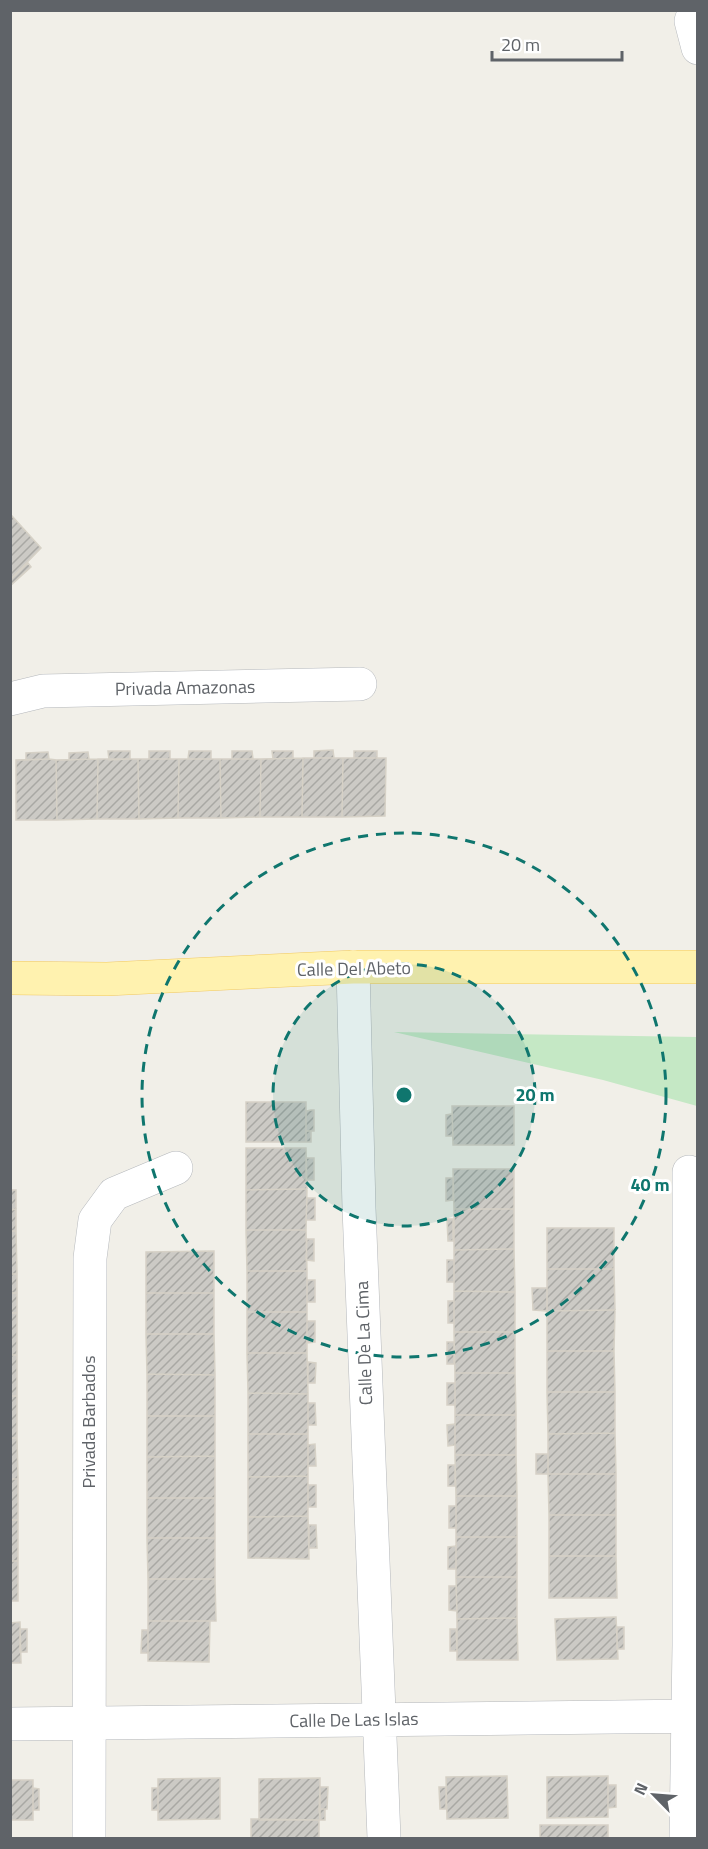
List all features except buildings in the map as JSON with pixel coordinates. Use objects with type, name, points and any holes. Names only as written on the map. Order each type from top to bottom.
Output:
[{"type":"main road","name":"Calle Del Abeto","points":[[10,978],[107,979],[352,967],[698,967]]},
{"type":"street","points":[[695,10],[691,21],[698,48]]},
{"type":"street","name":"Privada Amazonas","points":[[10,699],[43,691],[360,684]]},
{"type":"street","name":"Calle De La Cima","points":[[352,967],[384,1839]]},
{"type":"street","name":"Privada Barbados","points":[[88,1839],[90,1258],[95,1220],[114,1194],[176,1168]]},
{"type":"street","points":[[686,1839],[692,1716],[689,1172]]},
{"type":"street","name":"Calle De Las Islas","points":[[10,1724],[692,1716]]},
{"type":"green space","points":[[394,1032],[697,1037],[697,1106],[603,1080]]}]
